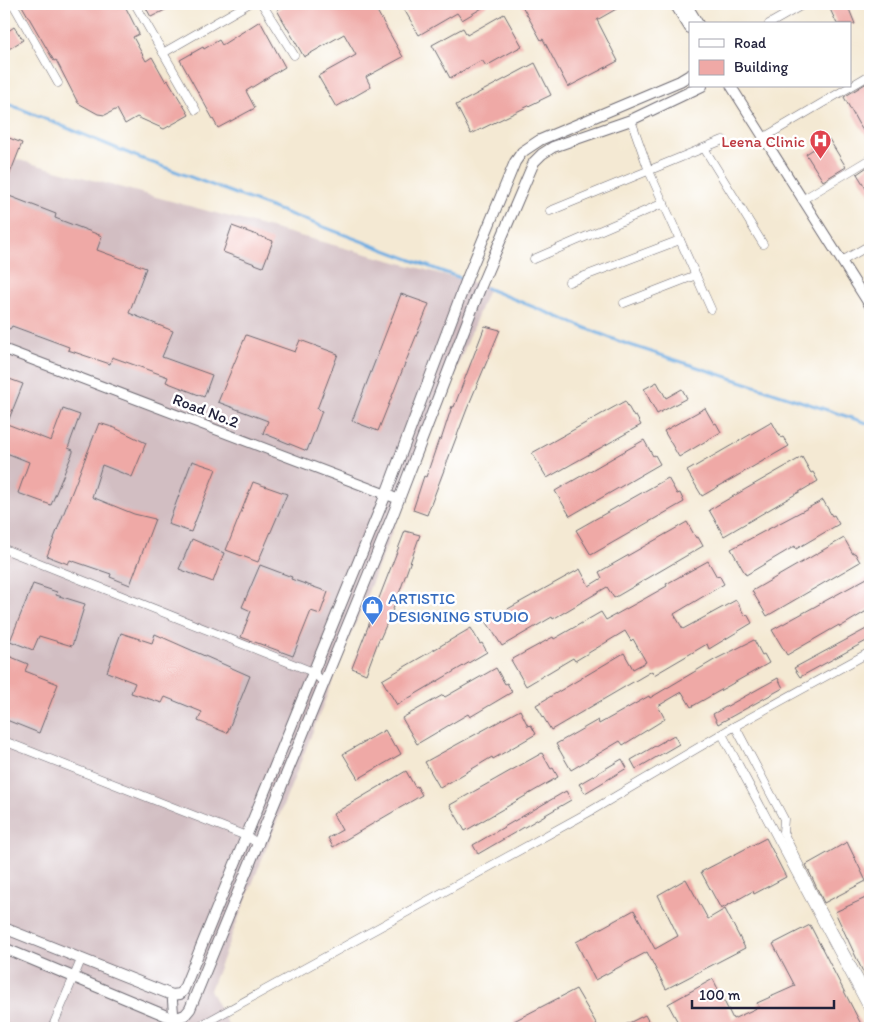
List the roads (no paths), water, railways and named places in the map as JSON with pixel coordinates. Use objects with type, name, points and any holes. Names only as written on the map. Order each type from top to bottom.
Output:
[{"type":"main road","points":[[676,4],[689,26]]},
{"type":"main road","points":[[686,4],[697,22]]},
{"type":"main road","points":[[4,928],[172,995],[180,994],[386,494],[468,276],[510,173],[522,152],[540,140],[689,76]]},
{"type":"main road","points":[[4,948],[175,1023],[190,1010],[398,499],[482,282],[534,162],[553,147],[631,120],[698,88]]},
{"type":"main road","points":[[468,276],[482,282]]},
{"type":"street","points":[[13,4],[58,83]]},
{"type":"street","points":[[135,4],[196,110]]},
{"type":"street","points":[[163,52],[248,4]]},
{"type":"street","points":[[262,4],[294,55]]},
{"type":"street","points":[[772,22],[804,4]]},
{"type":"street","points":[[852,86],[870,75]]},
{"type":"street","points":[[732,88],[870,306]]},
{"type":"street","points":[[763,138],[848,88]]},
{"type":"street","points":[[631,120],[649,171],[711,309]]},
{"type":"street","points":[[550,211],[723,140]]},
{"type":"street","points":[[704,148],[763,244]]},
{"type":"street","points":[[802,200],[870,159]]},
{"type":"street","points":[[534,259],[664,203]]},
{"type":"street","points":[[569,282],[680,240]]},
{"type":"street","points":[[842,261],[870,245]]},
{"type":"street","points":[[624,303],[696,275]]},
{"type":"street","name":"Road No.2","points":[[4,350],[398,499]]},
{"type":"street","points":[[4,549],[313,672],[323,682]]},
{"type":"street","points":[[196,1028],[589,812],[735,726],[870,652]]},
{"type":"street","points":[[735,726],[784,819],[783,832],[804,875],[870,999]]},
{"type":"street","points":[[722,734],[870,1012]]},
{"type":"street","points":[[4,741],[246,836],[259,844]]},
{"type":"street","points":[[52,1028],[81,960]]},
{"type":"street","points":[[172,995],[175,1023]]},
{"type":"waterway","points":[[4,102],[140,158],[461,278]]},
{"type":"waterway","points":[[486,288],[618,341],[870,424]]},
{"type":"place","name":"Leena Clinic","points":[[821,160]]},
{"type":"place","name":"ARTISTIC DESIGNING STUDIO","points":[[372,626]]}]
